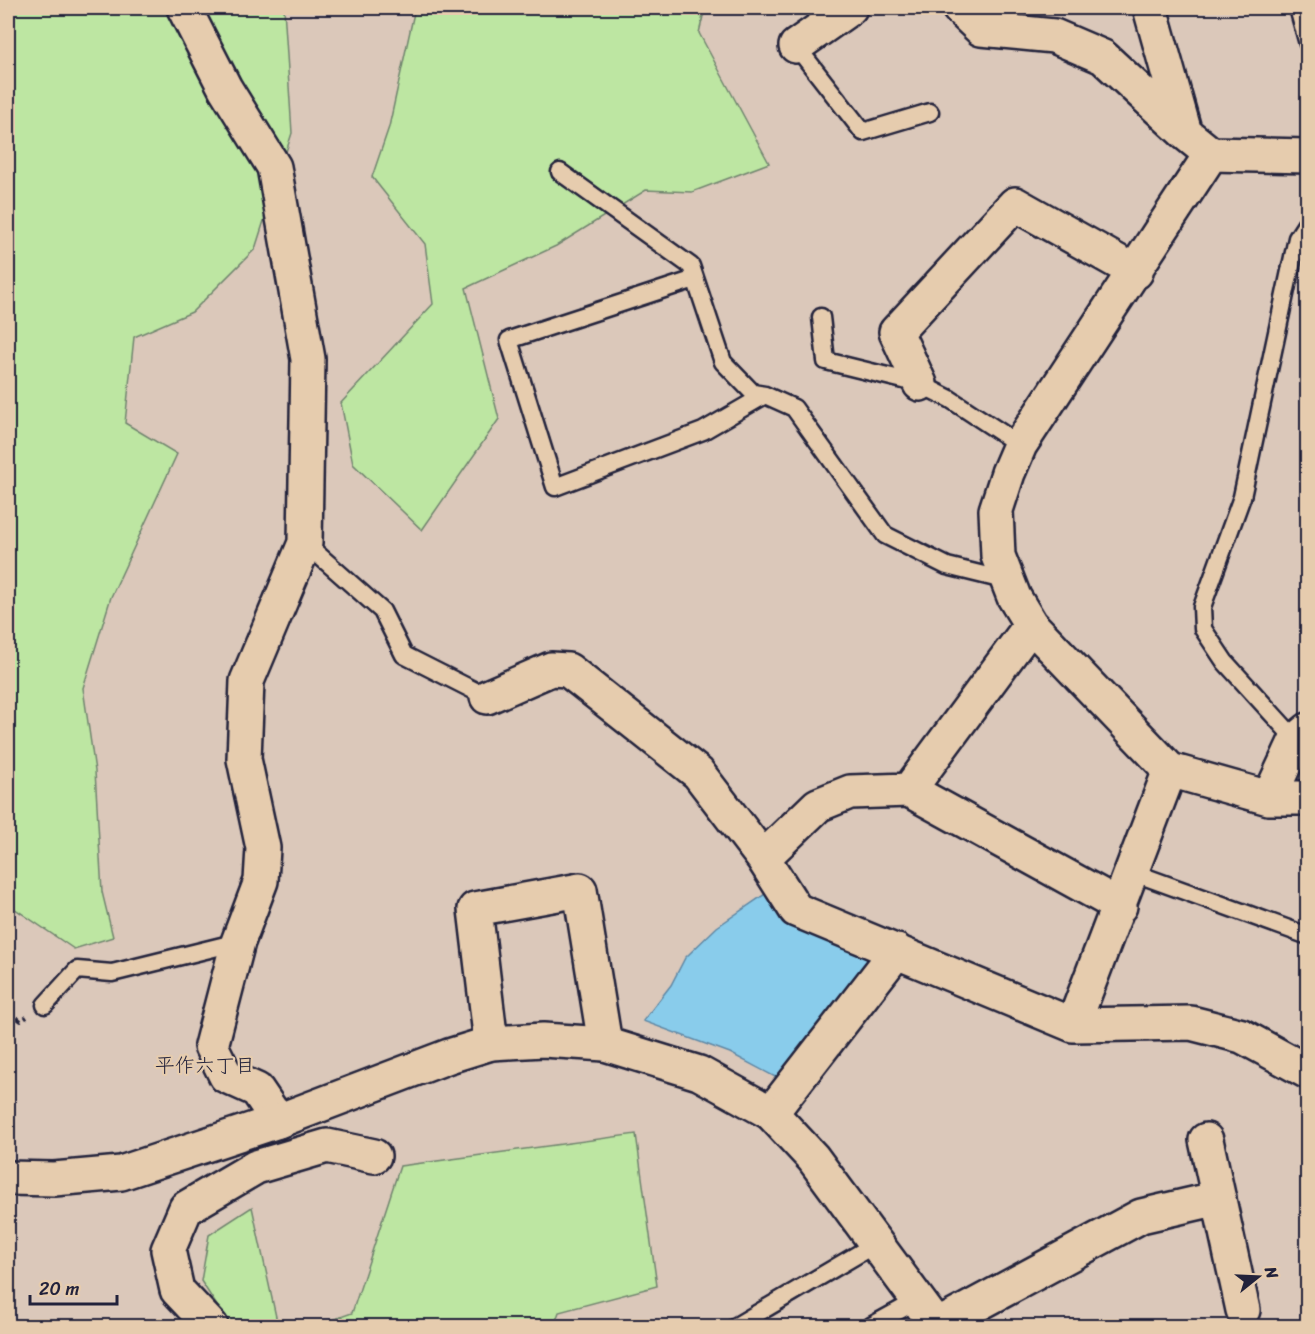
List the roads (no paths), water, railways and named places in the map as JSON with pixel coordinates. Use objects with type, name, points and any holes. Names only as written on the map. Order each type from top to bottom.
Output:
[{"type":"street","points":[[184,8],[225,88],[274,167],[308,359],[305,543],[247,681],[243,759],[263,848],[261,881],[238,942],[211,1046],[226,1076],[257,1090],[270,1124],[273,1162]]},
{"type":"street","points":[[796,46],[850,8]]},
{"type":"street","points":[[959,8],[981,29],[1054,36],[1103,57],[1211,154],[1308,156]]},
{"type":"street","points":[[1150,8],[1185,133]]},
{"type":"street","points":[[1211,154],[1136,272],[1020,445],[996,510],[998,556],[1014,597],[1031,625],[1170,770],[1269,798],[1308,798]]},
{"type":"street","points":[[920,384],[896,332],[1015,204],[1136,272]]},
{"type":"street","points":[[909,790],[1031,625]]},
{"type":"street","points":[[487,697],[551,669],[568,670],[698,773],[763,858],[796,910],[1073,1025],[1191,1023],[1242,1036],[1308,1072]]},
{"type":"street","points":[[1269,798],[1302,735]]},
{"type":"street","points":[[1073,1025],[1170,770]]},
{"type":"street","points":[[763,858],[818,805],[850,792],[909,790],[1120,906]]},
{"type":"street","points":[[491,1043],[476,909],[580,890],[605,1044]]},
{"type":"street","points":[[771,1113],[897,951]]},
{"type":"street","points":[[8,1178],[54,1179],[121,1173],[270,1124],[448,1056],[491,1043],[543,1040],[605,1044],[699,1073],[771,1113],[813,1158],[937,1326],[1141,1216],[1219,1198]]},
{"type":"street","points":[[1206,1140],[1243,1310]]},
{"type":"street","points":[[211,1326],[177,1290],[168,1250],[186,1208],[256,1167],[327,1146],[374,1156]]},
{"type":"lane","points":[[1298,8],[1308,44]]},
{"type":"lane","points":[[796,46],[863,132],[930,112]]},
{"type":"lane","points":[[560,172],[691,266],[723,362],[753,393],[765,395],[794,408],[885,535],[946,566],[1008,581]]},
{"type":"lane","points":[[1302,735],[1225,662],[1203,629],[1202,607],[1242,497],[1297,238],[1308,221]]},
{"type":"lane","points":[[695,279],[509,340],[555,487],[703,431],[765,395]]},
{"type":"lane","points":[[821,317],[826,361],[920,384],[950,399],[1020,445]]},
{"type":"lane","points":[[305,543],[382,611],[404,655],[487,697]]},
{"type":"lane","points":[[1132,872],[1308,936]]},
{"type":"lane","points":[[45,1005],[77,970],[112,973],[238,942]]},
{"type":"lane","points":[[736,1326],[876,1243]]},
{"type":"lane","points":[[871,1326],[918,1300]]},
{"type":"water","points":[[771,890],[788,917],[870,960],[779,1079],[730,1053],[643,1021],[671,985],[685,958],[717,927]]},
{"type":"district","name":"平作六丁目","points":[[205,1065]]}]
